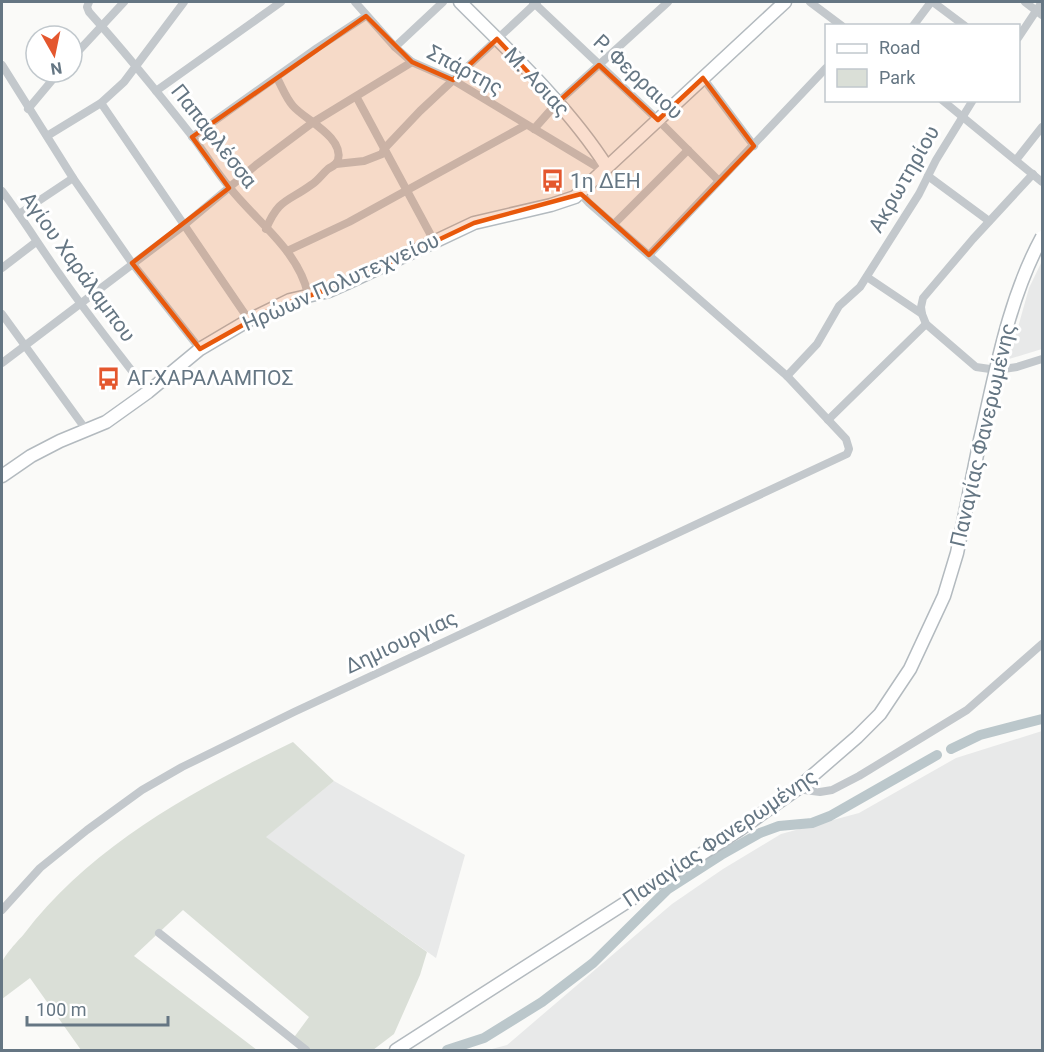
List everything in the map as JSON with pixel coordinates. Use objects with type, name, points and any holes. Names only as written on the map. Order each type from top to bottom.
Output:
[{"type":"street","name":"Παπαφλέσσα","points":[[89,2],[87,7],[89,12],[137,67],[230,188],[287,251],[299,268],[308,294]]},
{"type":"street","points":[[84,45],[124,2]]},
{"type":"street","points":[[47,136],[101,103],[124,82],[184,2]]},
{"type":"street","points":[[156,91],[281,2]]},
{"type":"street","name":"Σπάρτης","points":[[354,2],[394,47],[412,62],[453,80],[530,127],[606,169]]},
{"type":"street","points":[[394,47],[443,2]]},
{"type":"street","name":"Μ. Ασιας","points":[[460,2],[586,136],[606,169]]},
{"type":"street","points":[[267,229],[276,209],[312,185],[328,169],[336,164],[364,161],[382,154],[384,149],[420,111],[535,2]]},
{"type":"street","name":"Ρ. Φερραιου","points":[[535,2],[718,180]]},
{"type":"street","points":[[287,251],[349,222],[406,190],[530,127],[548,115],[557,103],[668,2]]},
{"type":"street","points":[[810,2],[839,24]]},
{"type":"street","points":[[915,24],[932,2],[962,24]]},
{"type":"street","points":[[1025,2],[1040,13]]},
{"type":"street","points":[[1020,36],[1040,13],[1042,2]]},
{"type":"street","name":"Ηρώων Πολυτεχνείου","points":[[2,476],[40,451],[106,422],[200,350],[249,320],[290,300],[329,291],[474,223],[568,200],[580,193],[780,3]]},
{"type":"street","points":[[192,137],[366,15]]},
{"type":"street","points":[[2,363],[79,302],[183,226],[256,165],[312,123],[357,98],[412,62]]},
{"type":"street","points":[[2,67],[73,178],[132,264],[200,350]]},
{"type":"street","points":[[649,255],[825,69]]},
{"type":"street","points":[[277,78],[290,103],[330,138],[338,153],[336,164]]},
{"type":"street","points":[[703,78],[754,146]]},
{"type":"street","points":[[28,109],[49,84]]},
{"type":"street","points":[[357,98],[434,241]]},
{"type":"street","points":[[944,102],[1042,182]]},
{"type":"street","name":"Ακρωτηρίου","points":[[787,376],[817,344],[839,306],[860,287],[867,277],[919,194],[972,102]]},
{"type":"street","points":[[101,103],[249,320]]},
{"type":"street","points":[[1017,160],[1042,127]]},
{"type":"street","points":[[614,224],[688,150]]},
{"type":"street","points":[[1033,174],[923,298],[921,307],[926,324],[976,367],[997,370],[1017,367],[1042,359]]},
{"type":"street","points":[[928,176],[989,221]]},
{"type":"street","points":[[19,214],[73,178]]},
{"type":"street","name":"Αγίου Χαράλαμπου","points":[[2,191],[79,302],[148,392]]},
{"type":"street","points":[[580,193],[787,376],[828,420],[926,324]]},
{"type":"street","name":"Παναγίας Φανερωμένης","points":[[396,1050],[736,832],[797,789],[880,714],[910,669],[944,596],[957,553],[1008,317],[1042,237]]},
{"type":"street","points":[[2,268],[36,242]]},
{"type":"street","points":[[867,277],[922,314]]},
{"type":"street","points":[[2,314],[87,431]]},
{"type":"street","name":"Δημιουργιας","points":[[2,910],[40,868],[87,830],[142,790],[182,767],[304,707],[847,454],[849,444],[828,420]]},
{"type":"street","points":[[797,789],[820,792],[832,790],[859,776],[967,710],[1042,644]]},
{"type":"street","points":[[159,933],[306,1050]]},
{"type":"highlighted area","points":[[366,16],[412,62],[453,80],[497,39],[557,103],[599,65],[658,120],[703,78],[754,146],[649,255],[581,194],[474,223],[347,283],[273,308],[200,349],[132,263],[229,188],[192,137]]},
{"type":"shaded area","points":[[1042,261],[1042,349],[1009,359],[1029,288]]},
{"type":"shaded area","points":[[1042,731],[1042,1050],[488,1050],[507,1045],[672,904],[723,869],[781,834],[859,813],[956,758]]},
{"type":"shaded area","points":[[334,781],[465,855],[436,958],[265,837]]},
{"type":"green space","points":[[293,742],[334,781],[266,837],[427,952],[420,975],[394,1034],[373,1050],[299,1050],[301,1047],[292,1040],[309,1017],[183,910],[134,956],[257,1050],[81,1050],[30,978],[2,999],[1,967],[5,956],[51,902],[81,873],[113,847],[182,800]]},
{"type":"waterway","points":[[951,749],[980,735],[1042,719]]},
{"type":"waterway","points":[[447,1050],[484,1038],[542,1002],[593,963],[668,889],[721,855],[760,833],[779,826],[812,823],[830,816],[937,755]]},
{"type":"place","name":"1η ΔΕΗ","points":[[552,181]]},
{"type":"place","name":"ΑΓ.ΧΑΡΑΛΑΜΠΟΣ","points":[[109,378]]}]
